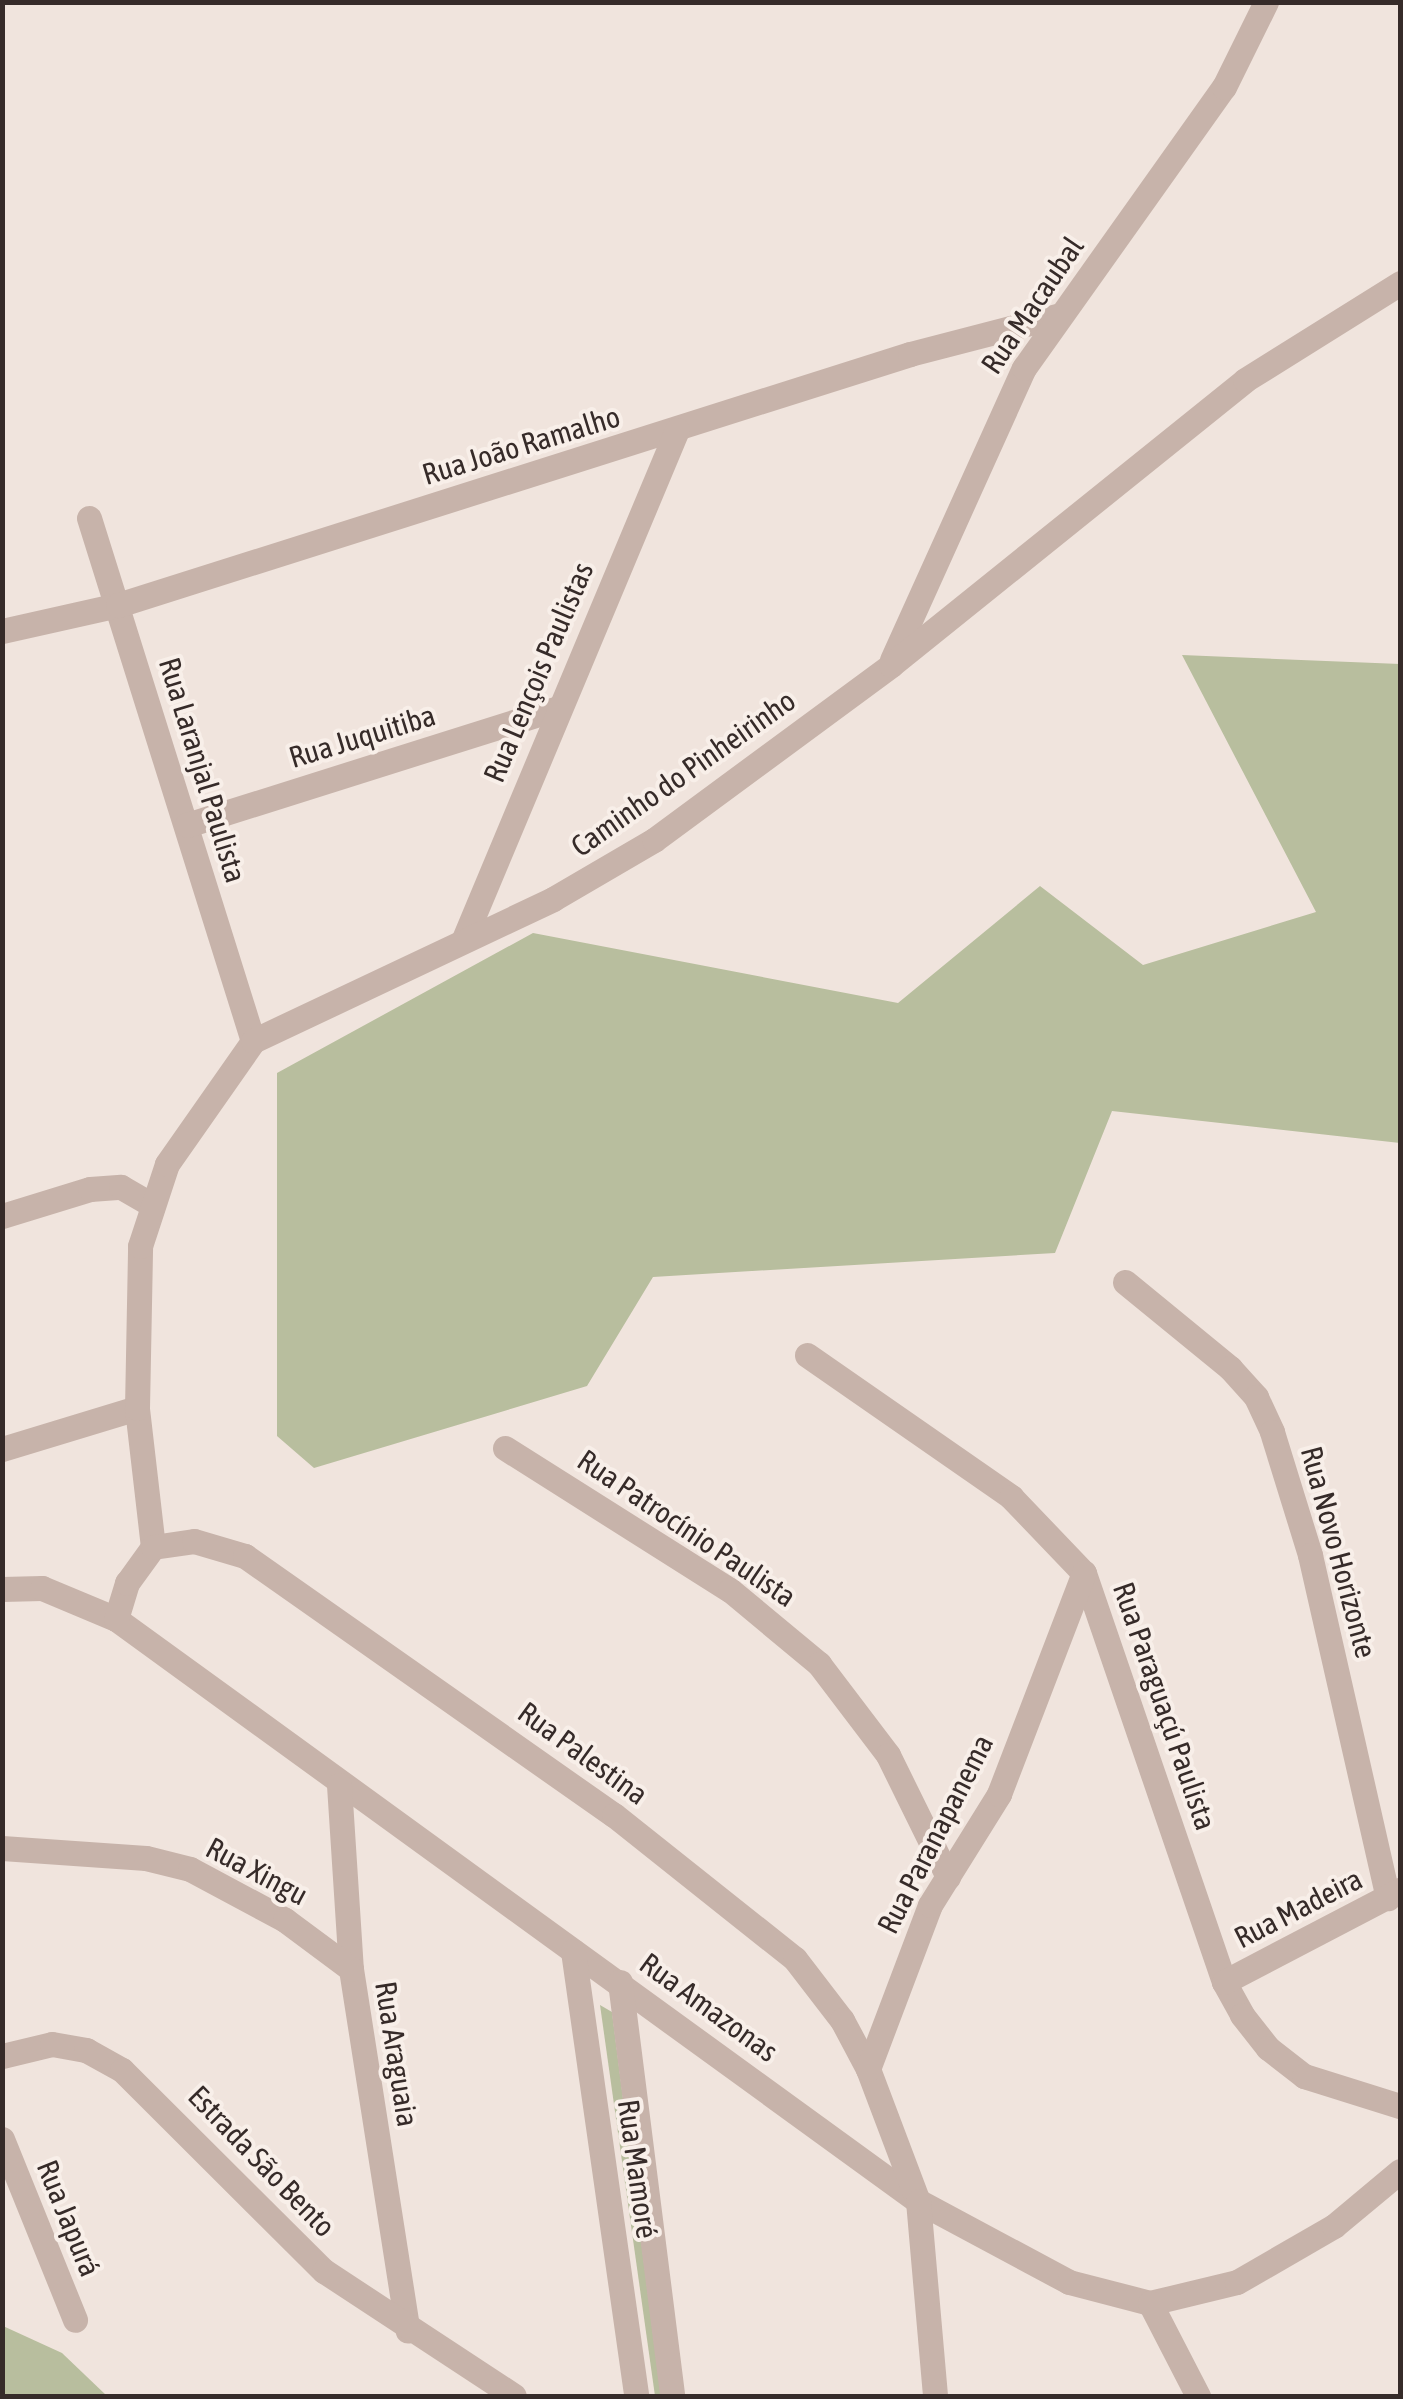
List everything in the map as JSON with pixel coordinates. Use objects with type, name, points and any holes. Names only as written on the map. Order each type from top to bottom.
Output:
[{"type":"street","name":"Rua Macaubal","points":[[890,665],[987,442],[1057,316],[1224,87],[1266,3]]},
{"type":"street","name":"Caminho do Pinheirinho","points":[[153,1547],[137,1408],[140,1246],[150,1204],[204,1105],[253,1041],[552,899],[654,840],[890,665],[1245,380],[1400,283]]},
{"type":"street","name":"Rua João Ramalho","points":[[2,631],[118,606],[928,349],[1057,316]]},
{"type":"street","name":"Rua Lençois Paulistas","points":[[463,940],[556,710],[677,430]]},
{"type":"street","name":"Rua Laranjal Paulista","points":[[90,518],[253,1041]]},
{"type":"street","name":"Rua Juquitiba","points":[[187,824],[556,710]]},
{"type":"street","points":[[2,1216],[90,1189],[121,1187],[150,1204]]},
{"type":"street","name":"Rua Novo Horizonte","points":[[1125,1282],[1230,1368],[1256,1397],[1272,1432],[1310,1555],[1394,1894]]},
{"type":"street","name":"Rua Paraguaçú Paulista","points":[[807,1355],[1012,1497],[1084,1574],[1224,1982],[1268,2048],[1304,2076],[1400,2106]]},
{"type":"street","points":[[2,1448],[137,1408]]},
{"type":"street","name":"Rua Patrocínio Paulista","points":[[505,1448],[730,1590],[819,1664],[888,1755],[948,1877]]},
{"type":"street","name":"Rua Palestina","points":[[153,1547],[194,1541],[245,1556],[614,1815],[795,1959],[842,2020],[868,2069],[918,2202],[935,2396]]},
{"type":"street","points":[[116,1619],[127,1583],[153,1547]]},
{"type":"street","name":"Rua Paranapanema","points":[[868,2069],[918,1935],[999,1794],[1084,1574]]},
{"type":"street","name":"Rua Amazonas","points":[[2,1589],[42,1588],[116,1619],[339,1785],[620,1982],[918,2202],[1069,2282],[1150,2303],[1237,2282],[1285,2259],[1400,2171]]},
{"type":"street","name":"Rua Araguaia","points":[[339,1785],[351,1969],[408,2331]]},
{"type":"street","name":"Rua Xingu","points":[[2,1848],[146,1858],[190,1869],[272,1912],[351,1969]]},
{"type":"street","name":"Rua Madeira","points":[[1224,1982],[1394,1894]]},
{"type":"street","name":"Rua Mamoré","points":[[573,1951],[636,2396]]},
{"type":"street","name":"Rua Mamoré","points":[[620,1982],[672,2396]]},
{"type":"street","name":"Estrada São Bento","points":[[2,2056],[52,2044],[86,2050],[122,2070],[156,2097],[292,2243],[408,2331],[514,2396]]},
{"type":"street","name":"Rua Japurá","points":[[2,2140],[74,2320]]},
{"type":"street","points":[[1150,2303],[1198,2396]]},
{"type":"green space","points":[[1182,655],[1400,664],[1400,1143],[1112,1111],[1055,1253],[653,1277],[587,1386],[314,1468],[277,1436],[277,1073],[533,933],[898,1003],[1040,886],[1143,965],[1316,912]]},
{"type":"green space","points":[[600,2005],[612,2012],[661,2396],[655,2396]]},
{"type":"green space","points":[[3,2326],[62,2353],[107,2396],[3,2396]]}]
